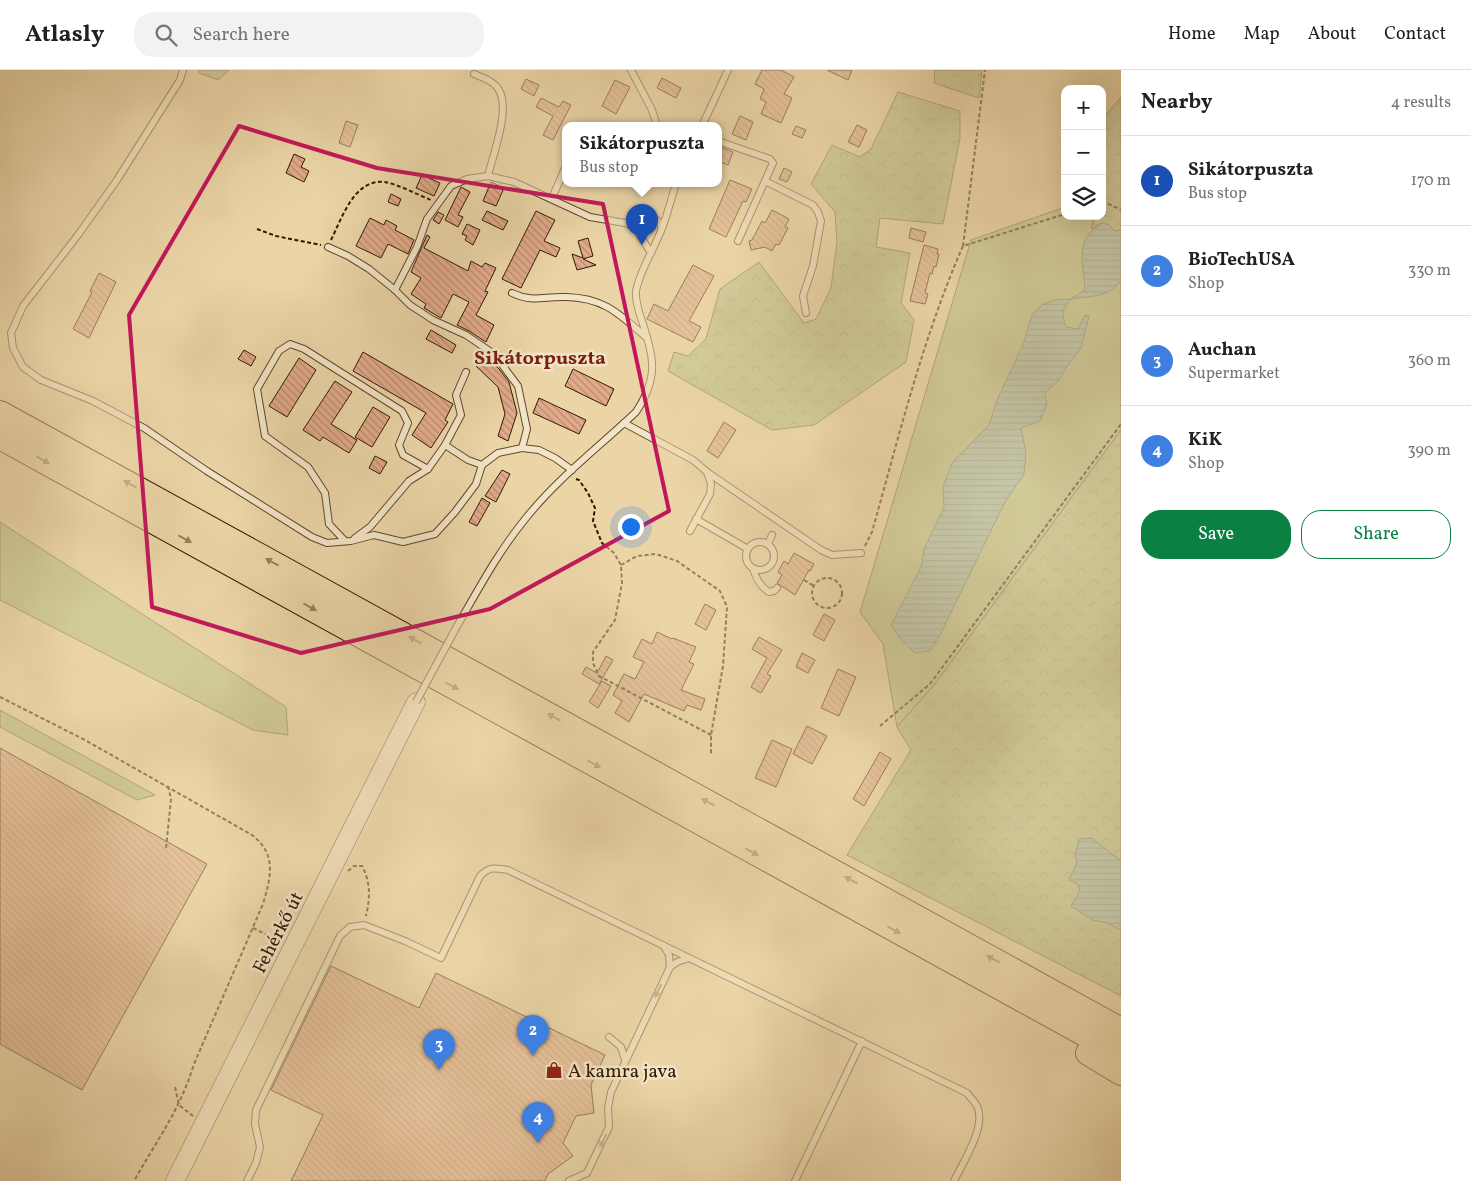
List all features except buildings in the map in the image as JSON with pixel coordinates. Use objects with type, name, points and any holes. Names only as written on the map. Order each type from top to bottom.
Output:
[{"type":"highway","points":[[0,413],[1121,1030]]},
{"type":"highway","points":[[0,437],[1121,1054]]},
{"type":"highway","points":[[950,960],[997,997],[1121,1073]]},
{"type":"highway","points":[[1036,982],[1121,1019]]},
{"type":"street","name":"Fehérkő út","points":[[175,1181],[416,702]]},
{"type":"lane","points":[[183,70],[180,80],[117,180],[23,306],[11,333],[14,348],[23,367],[41,380],[93,401],[144,428],[207,471],[312,537],[327,543],[348,541],[374,535],[403,542],[435,534],[455,512],[476,484],[482,465],[498,453],[522,448],[539,450],[555,458],[569,473]]},
{"type":"lane","points":[[631,70],[656,122]]},
{"type":"lane","points":[[704,122],[728,70]]},
{"type":"lane","points":[[474,74],[485,78],[496,86],[503,100],[503,118],[488,176]]},
{"type":"lane","points":[[722,141],[770,159],[773,163],[738,241]]},
{"type":"lane","points":[[552,198],[562,175]]},
{"type":"lane","points":[[395,290],[417,247],[427,219],[451,186],[468,179],[488,176],[514,182],[590,217],[625,223],[638,228]]},
{"type":"lane","points":[[765,182],[813,205],[821,221],[813,266],[803,296],[806,313]]},
{"type":"lane","points":[[416,702],[492,566],[517,530],[537,505],[569,473],[636,412],[650,387],[653,377],[653,366],[636,295],[638,279],[662,230],[675,187]]},
{"type":"lane","points":[[638,228],[646,220],[654,218],[660,223],[662,230]]},
{"type":"lane","points":[[638,228],[639,234],[651,253]]},
{"type":"lane","points":[[328,247],[348,256],[369,269],[410,305],[433,320],[466,335],[494,354],[518,386],[527,429],[522,448]]},
{"type":"lane","points":[[512,293],[525,299],[566,297],[591,300],[614,309],[648,339]]},
{"type":"lane","points":[[348,541],[329,524],[325,493],[308,467],[265,436],[257,389],[279,350],[290,344],[304,349],[402,411],[408,423],[399,444],[402,455],[428,469]]},
{"type":"lane","points":[[348,541],[370,527],[410,481],[428,469],[445,445],[461,415],[456,395],[466,372]]},
{"type":"lane","points":[[624,423],[693,460],[821,550],[832,555],[861,553]]},
{"type":"lane","points":[[445,445],[468,460],[482,465]]},
{"type":"lane","points":[[690,531],[710,494],[711,484],[708,472]]},
{"type":"lane","points":[[696,519],[748,550]]},
{"type":"lane","points":[[768,544],[772,535]]},
{"type":"lane","points":[[756,542],[768,544],[774,553],[773,561],[768,568],[761,570],[753,568],[747,562],[746,554],[749,547],[756,542]]},
{"type":"lane","points":[[753,568],[755,577],[763,588],[769,592],[777,588]]},
{"type":"lane","points":[[247,1181],[256,1162],[260,1147],[255,1124],[256,1110],[340,936],[350,927],[364,926],[405,941],[441,958],[480,876],[487,869],[497,868],[508,870],[967,1093],[977,1106],[980,1120],[978,1132],[954,1181]]},
{"type":"lane","points":[[664,945],[669,955],[670,967]]},
{"type":"lane","points":[[569,1181],[587,1173],[609,1128],[608,1108],[611,1092],[670,967],[676,962],[689,958]]},
{"type":"lane","points":[[609,1037],[621,1047],[626,1060]]},
{"type":"lane","points":[[795,1181],[862,1042]]},
{"type":"path","points":[[861,553],[872,532],[912,390],[938,309],[963,246],[985,70]]},
{"type":"path","points":[[257,229],[276,236],[328,247],[347,208],[360,189],[369,183],[385,182],[438,203]]},
{"type":"path","points":[[1106,202],[1121,210]]},
{"type":"path","points":[[963,246],[1061,215]]},
{"type":"path","points":[[880,726],[930,684],[1121,424]]},
{"type":"path","points":[[569,473],[579,480],[588,493],[595,508],[593,521],[602,543],[614,552],[620,565],[622,583],[615,620],[593,652],[593,663],[599,676],[710,735]]},
{"type":"path","points":[[620,565],[637,556],[656,554],[677,561],[720,591],[727,607],[723,666],[710,735],[711,755]]},
{"type":"path","points":[[824,578],[837,582],[842,594],[840,601],[835,606],[822,608],[813,599],[812,592],[814,586],[824,578]]},
{"type":"path","points":[[804,580],[814,586]]},
{"type":"path","points":[[0,696],[85,740],[252,835],[262,842],[268,854],[271,868],[263,904],[198,1056],[187,1087],[134,1181]]},
{"type":"path","points":[[166,848],[171,799],[168,786]]},
{"type":"path","points":[[345,873],[354,866],[362,866],[368,881],[369,899],[364,926]]},
{"type":"path","points":[[252,928],[279,940],[290,952]]},
{"type":"path","points":[[175,1088],[178,1105],[195,1117],[207,1118]]},
{"type":"highlighted area","points":[[239,126],[377,168],[603,204],[669,511],[490,609],[301,653],[152,607],[129,315]]},
{"type":"green space","points":[[199,70],[229,70],[218,80],[199,73]]},
{"type":"green space","points":[[935,70],[982,70],[979,98],[934,83]]},
{"type":"green space","points":[[898,92],[960,111],[960,138],[943,224],[880,218],[876,247],[910,253],[901,303],[914,320],[906,362],[814,425],[772,430],[668,371],[674,352],[688,356],[706,339],[720,289],[759,262],[804,323],[816,319],[831,288],[837,242],[835,212],[811,184],[832,145],[860,157],[871,149]]},
{"type":"green space","points":[[1121,97],[1121,230],[1114,231],[1102,223],[1091,229],[1093,220],[1106,220],[1106,115]]},
{"type":"green space","points":[[1061,208],[1061,220],[1093,220],[1092,229],[1110,225],[1114,231],[1121,230],[1121,430],[935,684],[897,727],[883,644],[860,612],[971,240]]},
{"type":"green space","points":[[1121,430],[1121,996],[847,855],[911,750],[897,727],[935,684]]},
{"type":"green space","points":[[0,522],[286,707],[288,735],[253,730],[0,600]]},
{"type":"green space","points":[[0,710],[155,795],[137,800],[0,727]]},
{"type":"shaded area","points":[[1102,223],[1110,225],[1114,231],[1121,230],[1121,281],[1104,294],[1071,299],[1085,290],[1082,253],[1087,237]]},
{"type":"shaded area","points":[[1071,299],[1063,312],[1066,327],[1078,329],[1085,315],[1089,316],[1081,348],[1058,381],[1045,392],[1047,404],[1040,421],[1021,428],[1026,453],[1024,474],[1005,502],[939,637],[930,651],[915,653],[902,641],[891,625],[921,567],[924,549],[944,508],[943,487],[952,463],[989,425],[998,398],[1023,345],[1032,315],[1042,305],[1054,300]]},
{"type":"shaded area","points":[[1092,838],[1121,861],[1121,930],[1107,923],[1093,920],[1071,906],[1080,891],[1078,884],[1069,880],[1077,863],[1075,854],[1080,839]]},
{"type":"place","name":"Sikátorpuszta","points":[[642,245]]},
{"type":"place","name":"BioTechUSA","points":[[533,1056]]},
{"type":"place","name":"Auchan","points":[[439,1070]]},
{"type":"place","name":"A kamra java","points":[[554,1070]]},
{"type":"place","name":"KiK","points":[[538,1143]]},
{"type":"district","name":"Sikátorpuszta","points":[[540,357]]}]
